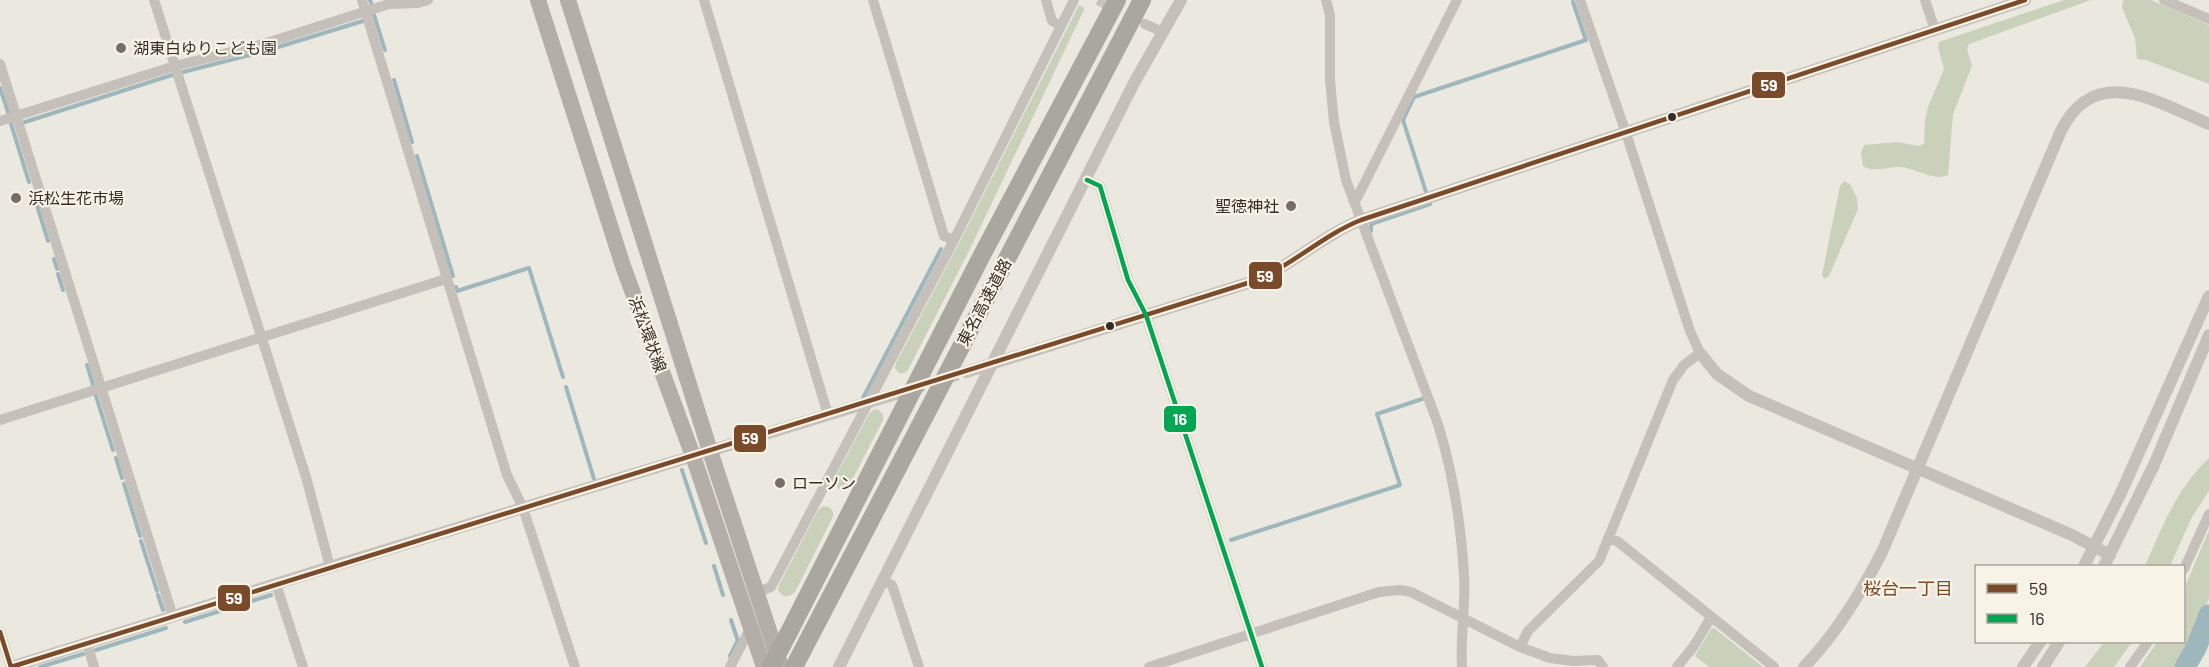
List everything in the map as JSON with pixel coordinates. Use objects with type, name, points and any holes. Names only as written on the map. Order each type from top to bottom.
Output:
[{"type":"highway","points":[[982,255],[1103,0]]},
{"type":"highway","name":"東名高速道路","points":[[771,667],[982,255],[1117,0]]},
{"type":"highway","name":"東名高速道路","points":[[791,665],[1142,0]]},
{"type":"main road","name":"浜松環状線","points":[[538,0],[623,266],[693,456],[764,667]]},
{"type":"main road","name":"浜松環状線","points":[[568,0],[757,592],[791,665]]},
{"type":"street","points":[[154,0],[306,477],[330,567]]},
{"type":"street","points":[[362,0],[507,475],[523,508],[575,667]]},
{"type":"street","points":[[0,121],[175,66],[260,45],[389,4],[418,3],[428,0]]},
{"type":"street","points":[[704,0],[828,415]]},
{"type":"street","points":[[873,0],[944,236],[954,240]]},
{"type":"street","points":[[1046,0],[1052,21],[1061,26]]},
{"type":"street","points":[[757,592],[771,587],[954,240],[1074,0]]},
{"type":"street","points":[[839,667],[1134,84],[1181,0]]},
{"type":"street","points":[[1326,0],[1330,15],[1330,80],[1334,122],[1346,180],[1438,424],[1449,465],[1457,507],[1464,576],[1462,667]]},
{"type":"street","points":[[1353,200],[1357,198],[1457,0]]},
{"type":"street","points":[[1581,0],[1690,332],[1700,353],[1717,374],[1749,396],[2110,555]]},
{"type":"street","points":[[1925,0],[1935,30]]},
{"type":"street","points":[[966,372],[1267,276],[1321,240],[1361,220],[2025,0]]},
{"type":"street","points":[[2164,0],[2183,4],[2209,19]]},
{"type":"street","points":[[1145,24],[1163,32]]},
{"type":"street","points":[[0,64],[173,617]]},
{"type":"street","points":[[1804,667],[1836,628],[1861,591],[1882,552],[2060,133],[2072,113],[2089,99],[2110,92],[2122,91],[2144,96],[2209,124]]},
{"type":"street","points":[[1087,180],[1100,186],[1128,280],[1146,315],[1262,667]]},
{"type":"street","points":[[0,420],[446,279]]},
{"type":"street","points":[[2085,565],[2129,476],[2209,296]]},
{"type":"street","points":[[2105,565],[2154,465],[2209,335]]},
{"type":"street","points":[[1520,647],[1528,631],[1599,561],[1673,380],[1684,365],[1700,353]]},
{"type":"street","points":[[0,632],[11,667],[899,393]]},
{"type":"street","points":[[2185,567],[2209,514]]},
{"type":"street","points":[[1608,538],[1617,541],[1774,667]]},
{"type":"street","points":[[883,581],[892,585],[919,667]]},
{"type":"street","points":[[276,584],[303,667]]},
{"type":"street","points":[[1149,667],[1389,590],[1411,592],[1520,647],[1550,658],[1572,661],[1598,660],[1603,667]]},
{"type":"street","points":[[1677,667],[1694,646],[1711,617]]},
{"type":"street","points":[[730,667],[751,627]]},
{"type":"street","points":[[2023,667],[2039,643]]},
{"type":"street","points":[[2043,667],[2059,643]]},
{"type":"street","points":[[2130,667],[2147,643]]},
{"type":"street","points":[[87,644],[94,667]]},
{"type":"green space","points":[[2064,0],[2091,0],[1969,44],[1967,49],[1972,66],[1953,114],[1948,175],[1937,177],[1901,167],[1876,169],[1863,166],[1861,153],[1864,145],[1897,142],[1918,146],[1924,144],[1928,107],[1944,69],[1938,47],[1939,42]]},
{"type":"green space","points":[[2123,0],[2151,0],[2209,25],[2209,84],[2146,60],[2137,59],[2135,38],[2122,8]]},
{"type":"green space","points":[[1079,5],[1084,10],[970,249],[908,370],[899,373],[895,368],[896,363]]},
{"type":"green space","points":[[1844,181],[1850,184],[1857,198],[1858,209],[1829,276],[1824,279],[1822,275],[1840,186]]},
{"type":"green space","points":[[874,409],[883,414],[883,420],[849,486],[844,490],[839,489],[835,484],[835,478],[869,414]]},
{"type":"green space","points":[[2209,458],[2209,491],[2192,517],[2170,565],[2145,565],[2179,495]]},
{"type":"green space","points":[[823,506],[833,511],[833,517],[795,592],[789,596],[783,596],[778,591],[779,585],[818,510]]},
{"type":"green space","points":[[2209,530],[2209,598],[2190,645],[2177,667],[2140,667],[2156,643],[2185,643],[2185,587]]},
{"type":"green space","points":[[1714,628],[1763,667],[1709,667],[1695,656],[1711,629]]},
{"type":"green space","points":[[2103,643],[2131,643],[2114,667],[2085,667]]},
{"type":"waterway","points":[[1426,192],[1403,120],[1414,97],[1586,40],[1573,2]]},
{"type":"waterway","points":[[374,15],[385,50]]},
{"type":"waterway","points":[[183,72],[262,52],[363,21]]},
{"type":"waterway","points":[[25,122],[172,75]]},
{"type":"waterway","points":[[394,80],[412,142]]},
{"type":"waterway","points":[[0,88],[8,112]]},
{"type":"waterway","points":[[11,124],[29,182]]},
{"type":"waterway","points":[[417,156],[453,276]]},
{"type":"waterway","points":[[35,199],[48,241]]},
{"type":"waterway","points":[[1371,231],[1371,224],[1430,204]]},
{"type":"waterway","points":[[863,398],[941,249]]},
{"type":"waterway","points":[[54,259],[57,269]]},
{"type":"waterway","points":[[456,287],[457,291],[529,268],[563,377]]},
{"type":"waterway","points":[[58,274],[63,290]]},
{"type":"waterway","points":[[87,365],[94,388]]},
{"type":"waterway","points":[[566,387],[594,479]]},
{"type":"waterway","points":[[95,393],[113,450]]},
{"type":"waterway","points":[[1231,540],[1400,485],[1377,414],[1422,399]]},
{"type":"waterway","points":[[116,458],[122,478]]},
{"type":"waterway","points":[[682,470],[706,543]]},
{"type":"waterway","points":[[124,484],[140,536]]},
{"type":"waterway","points":[[141,541],[157,591]]},
{"type":"waterway","points":[[714,566],[723,595]]},
{"type":"waterway","points":[[158,595],[163,610]]},
{"type":"waterway","points":[[185,622],[271,595]]},
{"type":"waterway","points":[[2185,667],[2196,648],[2209,615]]},
{"type":"waterway","points":[[731,620],[738,641]]},
{"type":"waterway","points":[[96,650],[166,628]]},
{"type":"waterway","points":[[730,656],[738,640]]},
{"type":"waterway","points":[[40,667],[83,654]]},
{"type":"tunnel","points":[[1098,0],[1136,19]]},
{"type":"tunnel","points":[[912,389],[966,372]]},
{"type":"transit line","name":"59","points":[[0,632],[11,667],[941,379],[1251,282],[1266,276],[1333,234],[1361,220],[2025,0]]},
{"type":"transit line","name":"16","points":[[1087,180],[1100,186],[1128,280],[1146,315],[1262,667]]},
{"type":"place","name":"湖東白ゆりこども園","points":[[121,48]]},
{"type":"place","name":"浜松生花市場","points":[[16,198]]},
{"type":"place","name":"聖徳神社","points":[[1291,206]]},
{"type":"place","name":"ローソン","points":[[780,483]]},
{"type":"district","name":"桜台一丁目","points":[[1908,589]]}]
